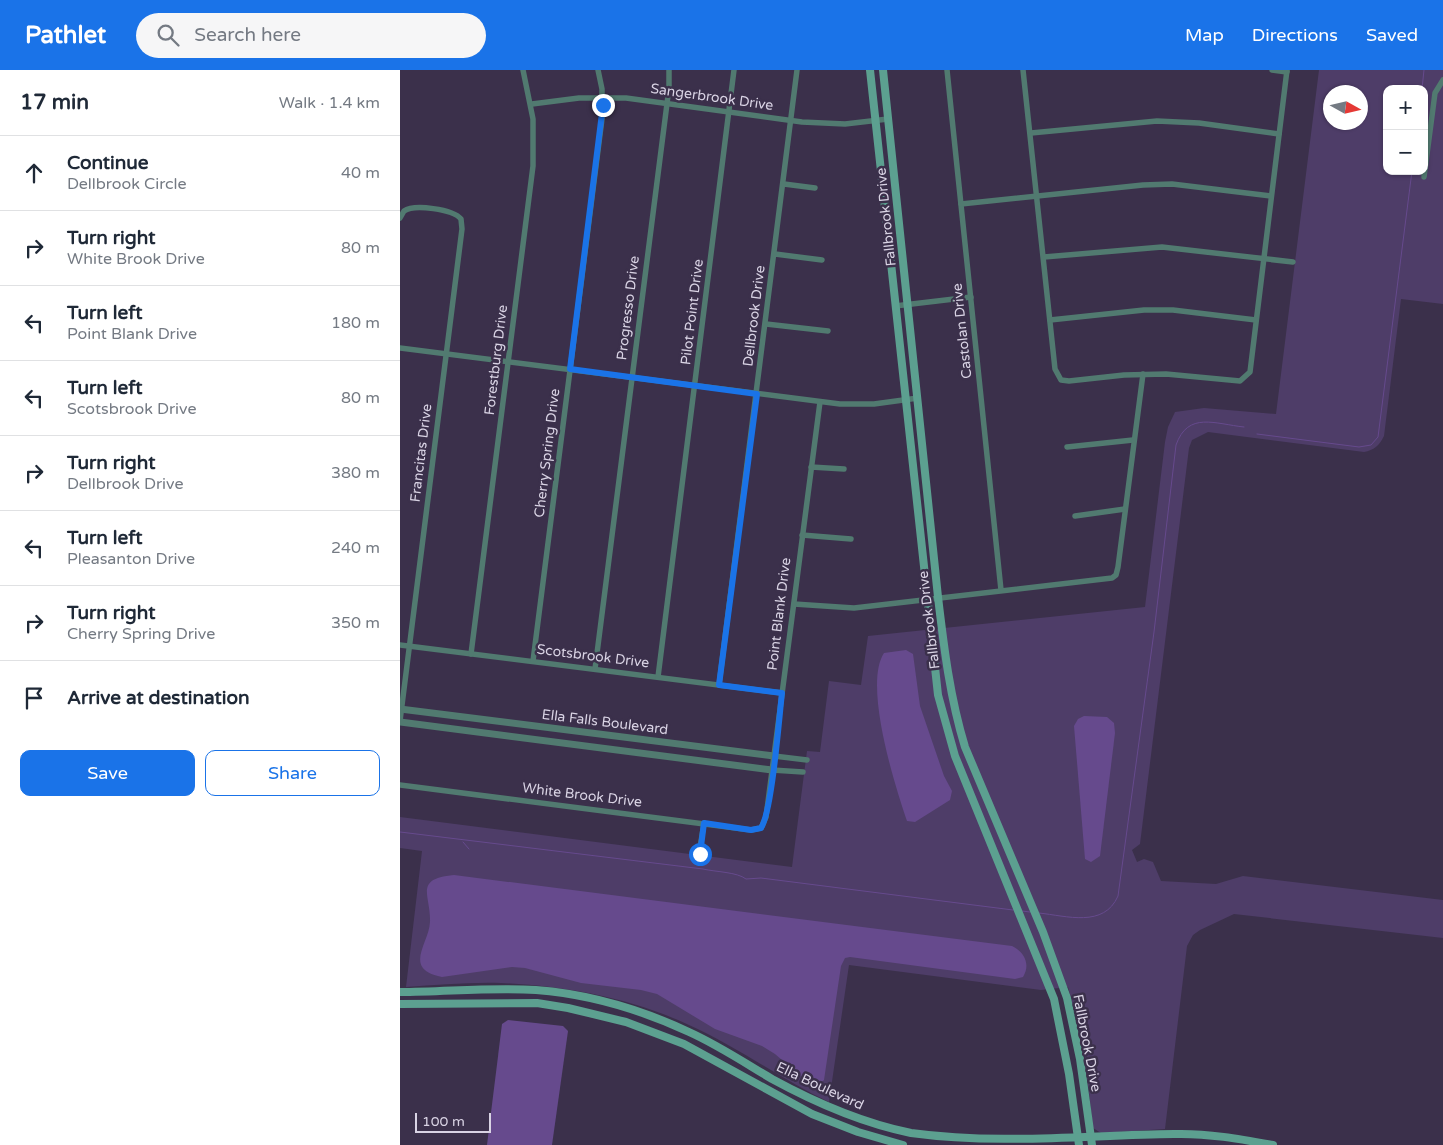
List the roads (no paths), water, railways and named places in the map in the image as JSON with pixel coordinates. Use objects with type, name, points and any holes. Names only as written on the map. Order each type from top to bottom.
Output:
[{"type":"main road","name":"Fallbrook Drive","points":[[870,70],[938,695],[955,756],[1010,892],[1028,931],[1057,1013],[1078,1142]]},
{"type":"main road","name":"Fallbrook Drive","points":[[883,70],[938,597],[946,666],[956,719],[1043,932],[1070,1010],[1080,1059],[1091,1142]]},
{"type":"main road","points":[[885,211],[898,209]]},
{"type":"main road","points":[[917,512],[930,510]]},
{"type":"main road","points":[[945,723],[956,719]]},
{"type":"main road","points":[[1024,923],[1037,918]]},
{"type":"main road","name":"Ella Boulevard","points":[[400,992],[531,990],[555,992],[605,1003],[650,1016],[689,1032],[818,1102],[870,1122],[922,1136],[1003,1143],[1091,1142],[1175,1134],[1224,1136],[1273,1145]]},
{"type":"main road","name":"Ella Boulevard","points":[[400,1004],[537,1003],[602,1016],[646,1028],[684,1044],[812,1114],[858,1132],[903,1145]]},
{"type":"main road","points":[[602,1016],[605,1003]]},
{"type":"main road","points":[[1057,1013],[1070,1010]]},
{"type":"main road","points":[[812,1114],[818,1102]]},
{"type":"main road","points":[[921,1145],[922,1136]]},
{"type":"main road","points":[[1223,1145],[1224,1136]]},
{"type":"street","name":"Forestburg Drive","points":[[471,654],[533,160],[532,104],[523,70]]},
{"type":"street","name":"Cherry Spring Drive","points":[[534,661],[602,119],[602,97],[598,70]]},
{"type":"street","name":"Progresso Drive","points":[[595,669],[667,103],[669,70]]},
{"type":"street","name":"Pilot Point Drive","points":[[658,676],[734,70]]},
{"type":"street","name":"Dellbrook Drive","points":[[719,685],[797,70]]},
{"type":"street","name":"Castolan Drive","points":[[947,70],[1001,590]]},
{"type":"street","points":[[1028,70],[1023,70],[1055,370],[1062,380],[1069,381],[1143,374],[1240,381],[1250,372],[1287,71],[1272,70]]},
{"type":"street","points":[[1424,177],[1435,93],[1443,80]]},
{"type":"street","name":"Sangerbrook Drive","points":[[532,104],[602,97],[639,99],[829,124],[888,119]]},
{"type":"street","points":[[1031,133],[1157,121],[1199,123],[1279,134]]},
{"type":"street","points":[[784,184],[815,188]]},
{"type":"street","points":[[961,204],[1134,185],[1172,184],[1271,196]]},
{"type":"street","name":"Francitas Drive","points":[[400,218],[408,208],[433,210],[455,213],[462,224],[400,721]]},
{"type":"street","points":[[1044,257],[1162,247],[1293,262]]},
{"type":"street","points":[[775,254],[822,260]]},
{"type":"street","points":[[895,306],[971,297]]},
{"type":"street","points":[[1050,320],[1144,310],[1173,310],[1256,320]]},
{"type":"street","points":[[766,324],[828,331]]},
{"type":"street","points":[[400,348],[632,376],[820,402],[854,405],[918,398]]},
{"type":"street","points":[[794,604],[847,608],[1112,578],[1116,575],[1143,374]]},
{"type":"street","name":"Point Blank Drive","points":[[761,828],[766,818],[820,402]]},
{"type":"street","points":[[1066,447],[1133,440]]},
{"type":"street","points":[[811,467],[844,469]]},
{"type":"street","points":[[1075,516],[1125,509]]},
{"type":"street","points":[[802,535],[851,539]]},
{"type":"street","name":"Scotsbrook Drive","points":[[400,645],[782,693]]},
{"type":"street","name":"Ella Falls Boulevard","points":[[401,709],[807,760]]},
{"type":"street","name":"Ella Falls Boulevard","points":[[400,721],[772,770],[803,772]]},
{"type":"street","points":[[538,739],[540,726]]},
{"type":"street","points":[[648,753],[649,740]]},
{"type":"street","name":"White Brook Drive","points":[[400,785],[751,830],[761,828]]},
{"type":"street","points":[[700,854],[704,823]]},
{"type":"waterway","points":[[1422,85],[1424,70]]},
{"type":"waterway","points":[[1257,434],[1359,447],[1371,445],[1378,437],[1411,175]]},
{"type":"waterway","points":[[1039,913],[1084,918],[1094,916],[1104,913],[1112,906],[1118,896],[1154,632],[1176,445],[1181,434],[1188,427],[1195,424],[1213,422],[1244,427]]},
{"type":"waterway","points":[[400,832],[703,869],[732,874],[746,879],[761,878],[1013,910]]},
{"type":"waterway","points":[[463,842],[469,849]]},
{"type":"waterway","points":[[1022,911],[1030,912]]}]
